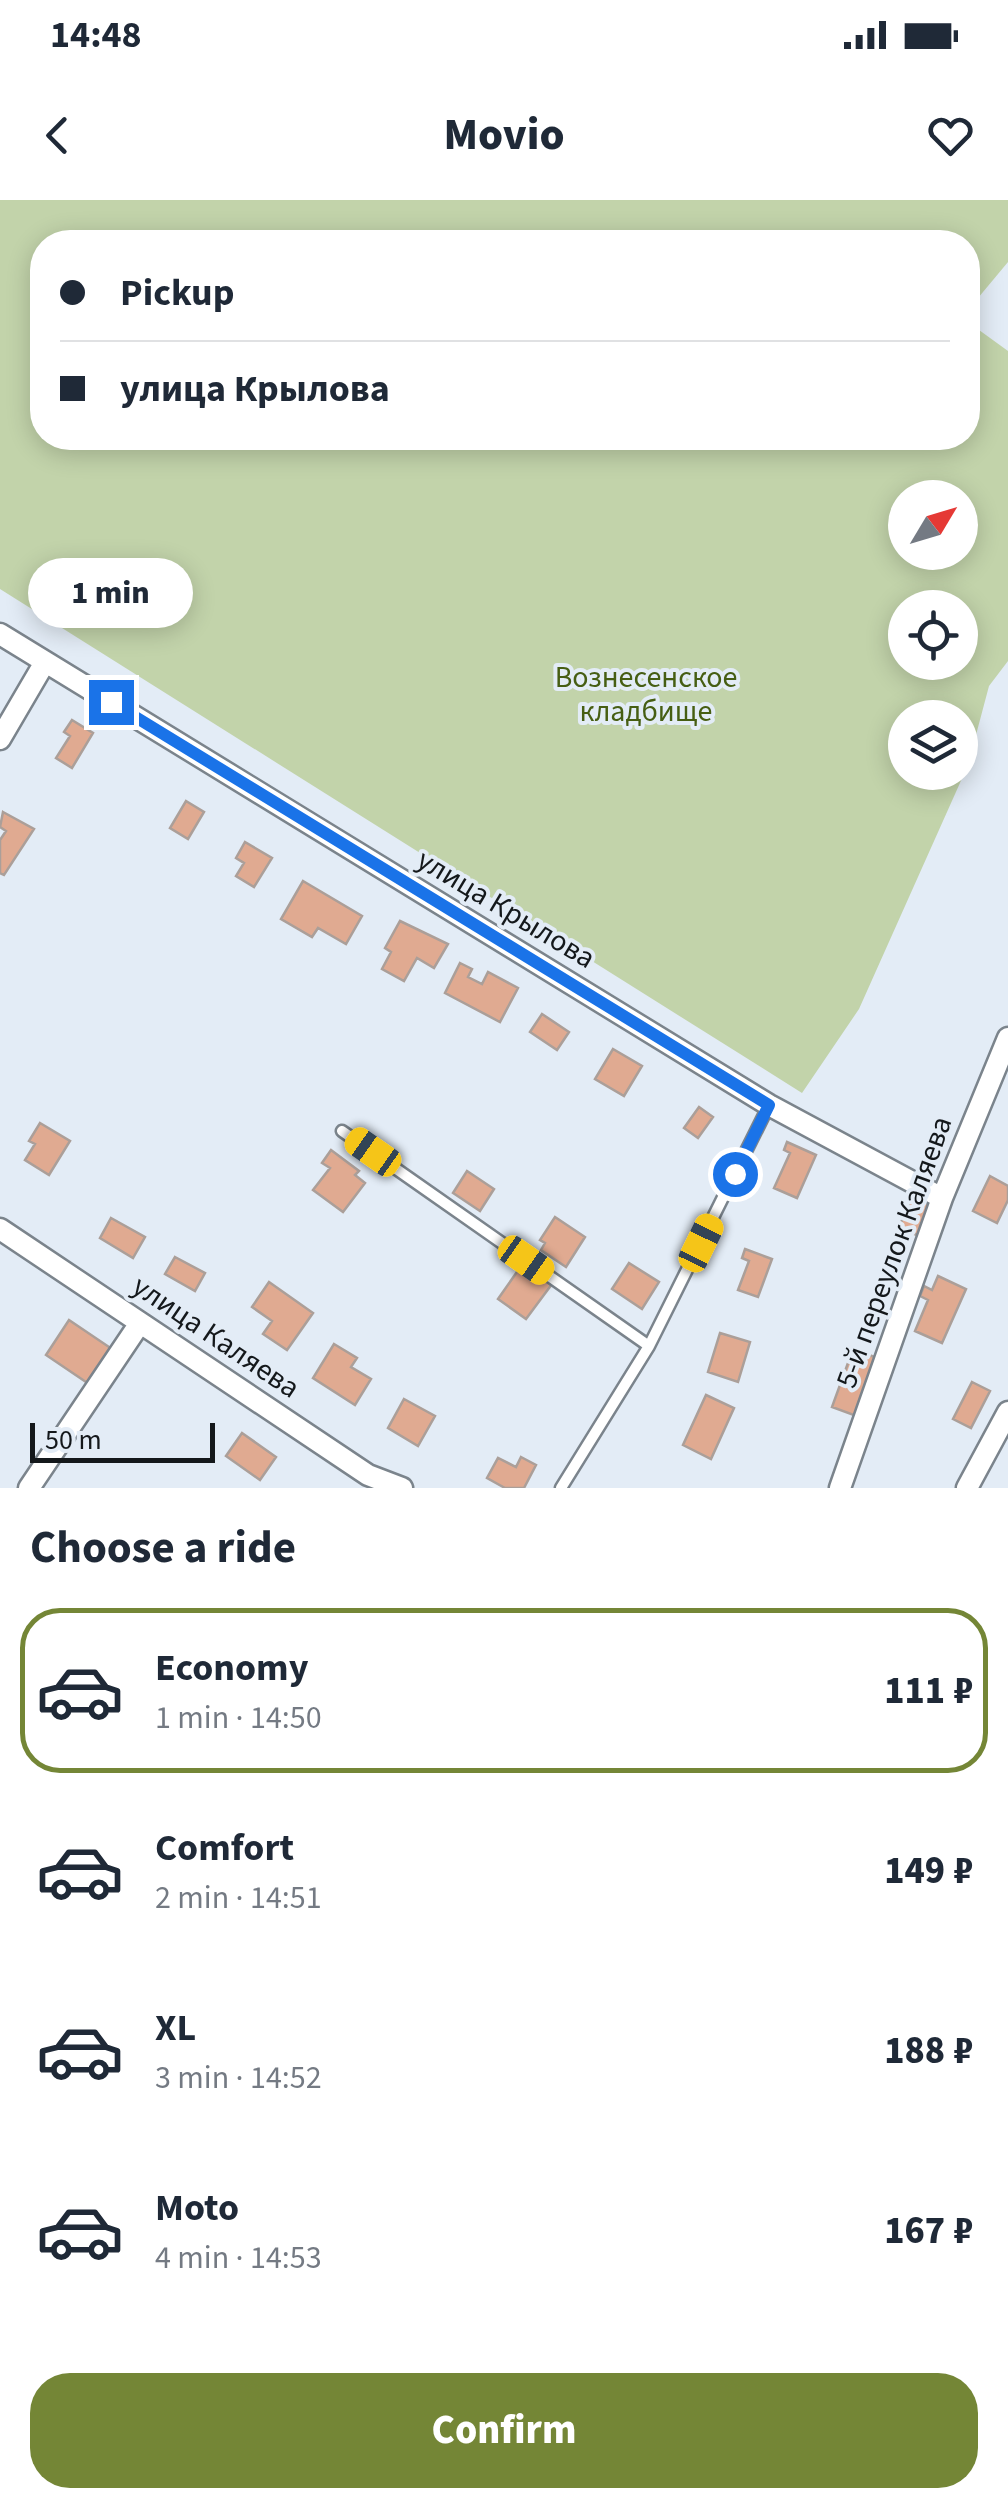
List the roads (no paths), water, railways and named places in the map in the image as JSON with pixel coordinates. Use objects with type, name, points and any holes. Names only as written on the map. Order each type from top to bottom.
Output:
[{"type":"street","name":"улица Крылова","points":[[0,634],[769,1105],[942,1198]]},
{"type":"street","points":[[0,739],[46,662]]},
{"type":"street","name":"5-й переулок Каляева","points":[[840,1488],[942,1198],[1008,1038]]},
{"type":"street","name":"улица Каляева","points":[[0,1229],[368,1475],[402,1488]]},
{"type":"street","points":[[29,1488],[140,1322]]},
{"type":"street","points":[[967,1488],[1008,1412]]},
{"type":"lane","points":[[561,1488],[649,1346],[769,1105]]},
{"type":"lane","points":[[342,1130],[649,1346]]},
{"type":"park label","name":"Вознесенское кладбище","points":[[646,694]]}]
